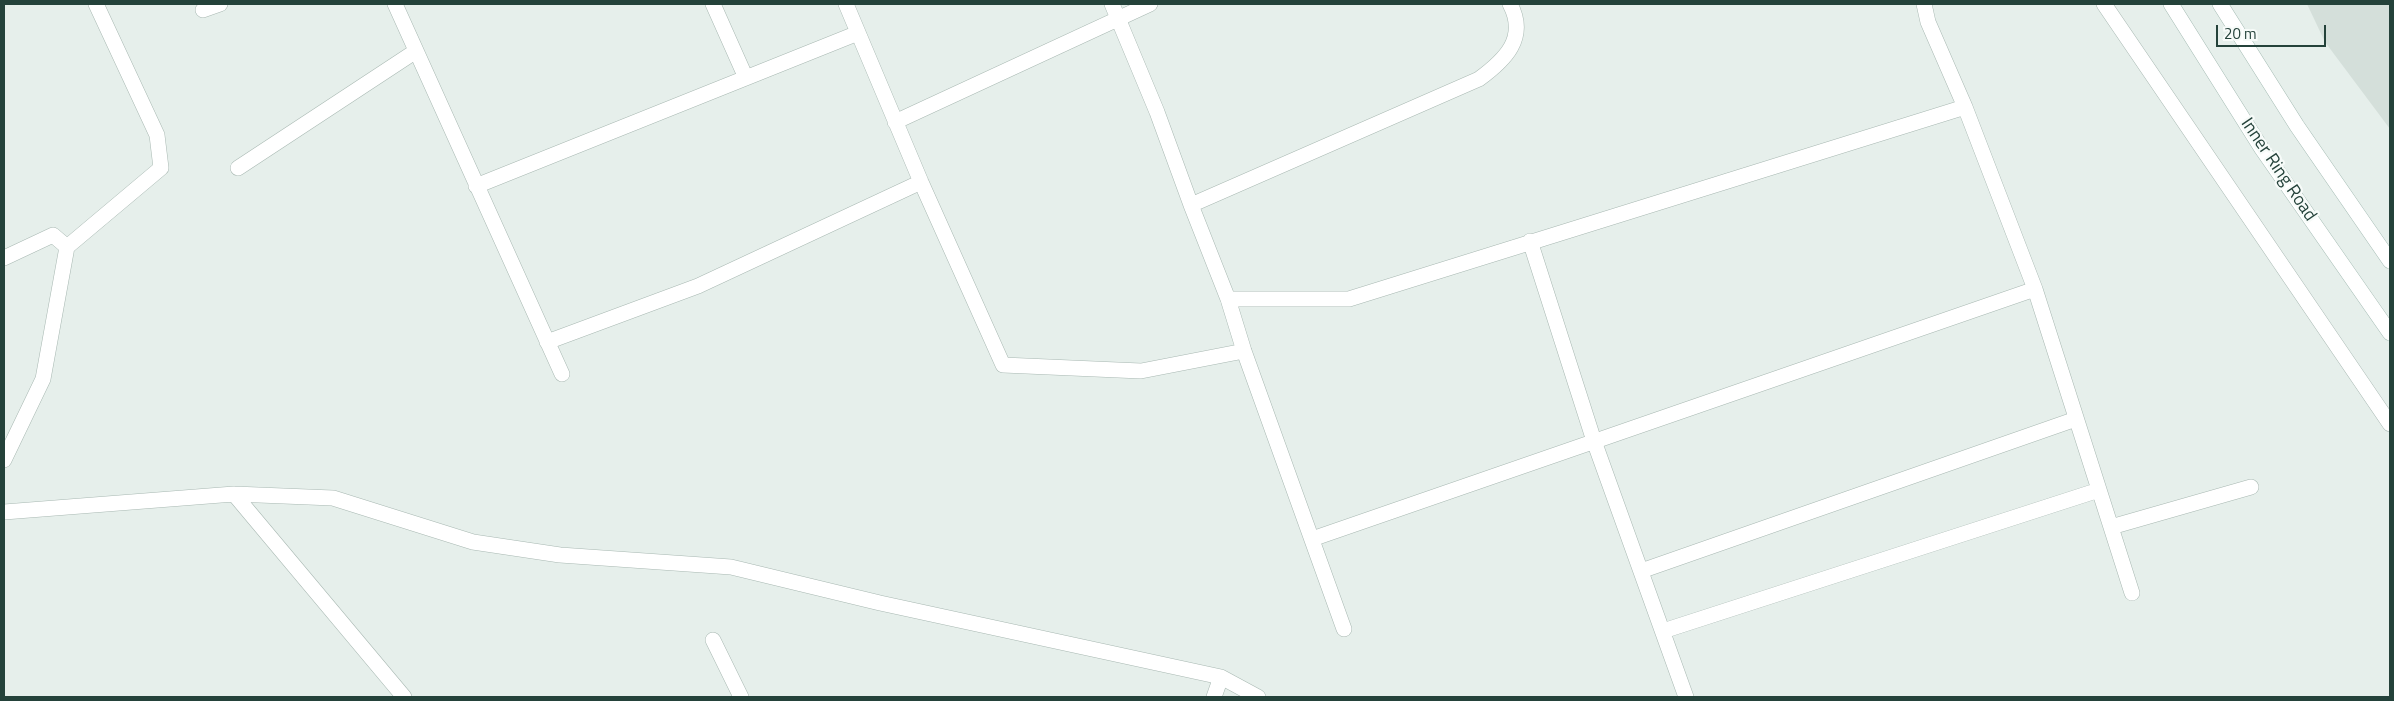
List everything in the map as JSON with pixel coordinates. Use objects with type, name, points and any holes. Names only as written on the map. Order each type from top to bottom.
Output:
[{"type":"street","points":[[4,460],[43,379],[67,247],[161,168],[158,135],[96,4]]},
{"type":"street","points":[[203,10],[220,4]]},
{"type":"street","points":[[395,4],[562,374]]},
{"type":"street","points":[[713,4],[746,78]]},
{"type":"street","points":[[846,4],[921,182],[1003,365],[1141,371],[1244,351]]},
{"type":"street","points":[[895,122],[1115,11],[1150,4]]},
{"type":"street","points":[[1191,205],[1479,79],[1500,64],[1516,38],[1516,14],[1510,4]]},
{"type":"street","points":[[1924,4],[1928,22],[1964,107],[2035,289],[2132,593]]},
{"type":"street","points":[[2104,4],[2390,424]]},
{"type":"street","name":"Inner Ring Road","points":[[2171,4],[2262,149],[2390,333]]},
{"type":"street","points":[[2220,4],[2297,126],[2390,261]]},
{"type":"street","points":[[1115,11],[1157,112],[1228,299],[1244,351],[1344,629]]},
{"type":"street","points":[[476,186],[858,33]]},
{"type":"street","points":[[238,168],[416,51]]},
{"type":"street","points":[[1228,299],[1349,299],[1964,107]]},
{"type":"street","points":[[547,342],[698,286],[921,182]]},
{"type":"street","points":[[4,258],[53,235],[67,247]]},
{"type":"street","points":[[1530,241],[1594,441],[1686,697]]},
{"type":"street","points":[[1312,539],[2035,289]]},
{"type":"street","points":[[1640,571],[2076,419]]},
{"type":"street","points":[[2111,527],[2251,487]]},
{"type":"street","points":[[1663,631],[2099,490]]},
{"type":"street","points":[[234,494],[404,697]]},
{"type":"street","points":[[4,512],[234,494],[333,498],[473,542],[551,554],[731,567],[880,604],[1221,677],[1258,697]]},
{"type":"street","points":[[713,640],[741,697]]},
{"type":"street","points":[[1214,697],[1221,677]]},
{"type":"shaded area","points":[[2307,4],[2390,4],[2390,129],[2325,42]]}]
